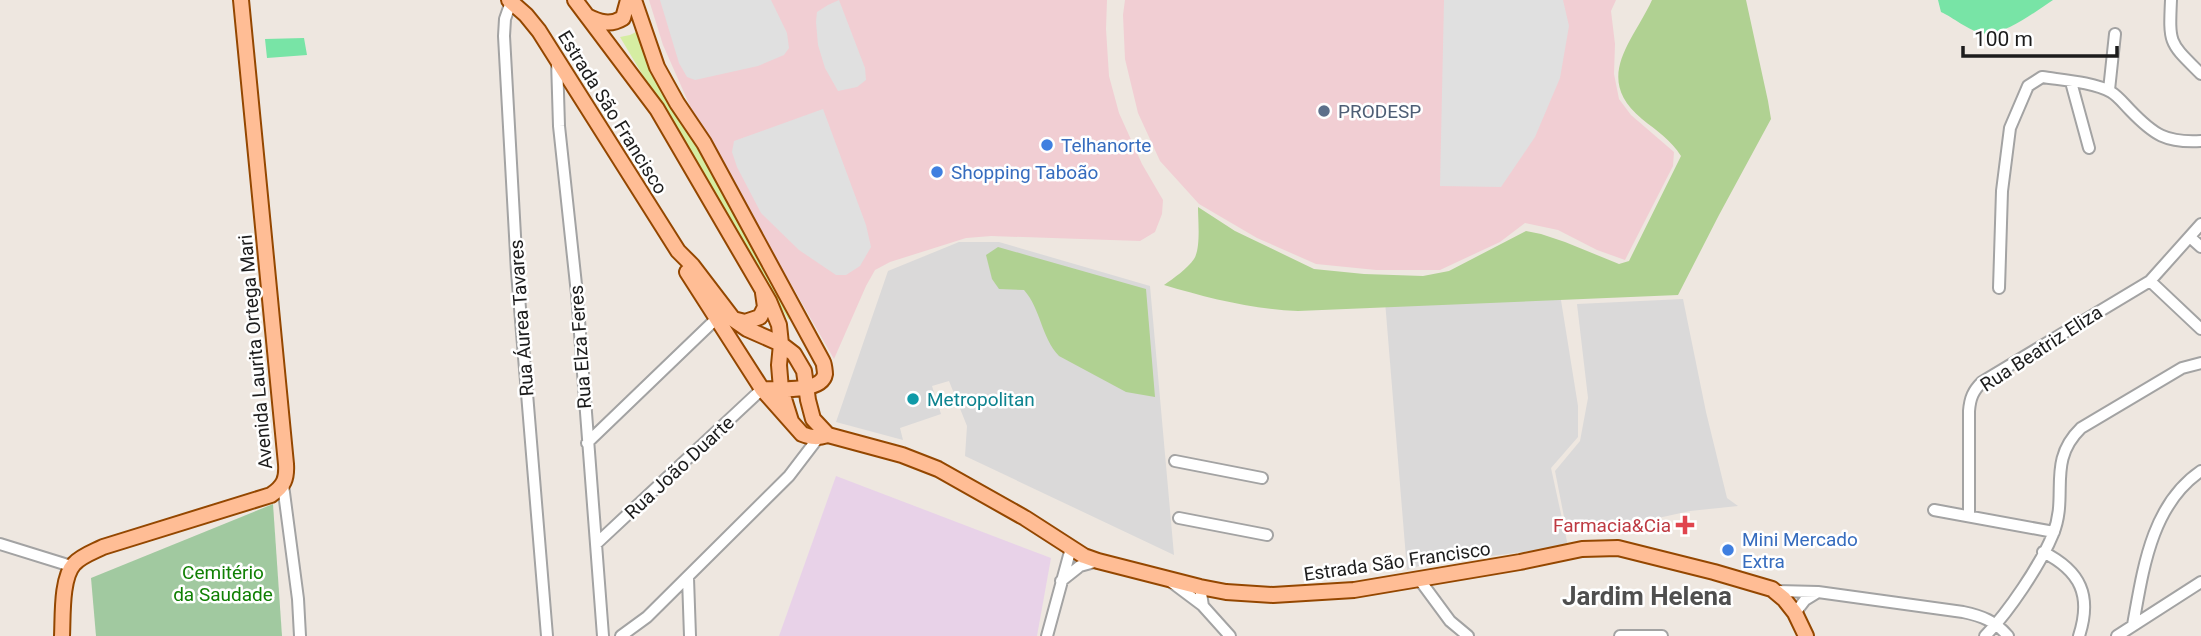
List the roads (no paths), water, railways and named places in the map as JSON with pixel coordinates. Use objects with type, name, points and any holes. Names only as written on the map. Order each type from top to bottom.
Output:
[{"type":"main road","name":"Avenida Laurita Ortega Mari","points":[[71,566],[103,547],[271,495],[283,485],[286,464],[241,0]]},
{"type":"main road","points":[[575,0],[657,109],[776,315],[781,344],[781,389],[791,421]]},
{"type":"main road","points":[[586,15],[598,22],[616,22],[623,18],[628,0]]},
{"type":"main road","points":[[634,0],[657,66],[677,103],[704,143],[820,354],[824,378],[807,388],[762,389]]},
{"type":"main road","name":"Estrada São Francisco","points":[[510,1],[539,31],[678,251],[734,320],[747,329],[781,344],[800,363],[809,408],[822,433]]},
{"type":"main road","name":"Estrada São Francisco","points":[[678,251],[682,263],[762,389],[802,433],[810,437],[822,433],[902,455],[937,469],[1025,518],[1084,556],[1098,561],[1199,587],[1272,595],[1354,590],[1582,549],[1618,548],[1776,591]]},
{"type":"main road","points":[[717,318],[725,316],[745,321],[760,317],[765,307],[763,292]]},
{"type":"main road","points":[[62,636],[65,583],[71,566]]},
{"type":"main road","points":[[1776,591],[1795,613],[1806,636]]},
{"type":"street","points":[[2171,0],[2170,38],[2174,46],[2201,74]]},
{"type":"street","name":"Rua Áurea Tavares","points":[[510,1],[504,36],[514,216],[547,636]]},
{"type":"street","points":[[2109,90],[2115,34]]},
{"type":"street","name":"Rua Elza Feres","points":[[557,59],[559,126],[577,294],[603,636]]},
{"type":"street","points":[[1999,288],[2003,191],[2010,128],[2028,86],[2042,77],[2109,90],[2156,134],[2182,142],[2201,141]]},
{"type":"street","points":[[2071,82],[2089,148]]},
{"type":"street","name":"Rua Beatriz Eliza","points":[[1969,516],[1969,411],[1974,389],[2150,281],[2201,224]]},
{"type":"street","points":[[2191,237],[2201,247]]},
{"type":"street","points":[[2150,281],[2201,329]]},
{"type":"street","points":[[587,443],[717,318]]},
{"type":"street","points":[[1985,636],[2024,586],[2054,533],[2061,461],[2071,438],[2081,428],[2108,411],[2196,363],[2201,356]]},
{"type":"street","name":"Rua João Duarte","points":[[596,544],[762,389]]},
{"type":"street","points":[[621,636],[647,617],[688,578],[789,476],[822,433]]},
{"type":"street","points":[[1175,461],[1262,478]]},
{"type":"street","points":[[2133,625],[2145,560],[2154,532],[2169,505],[2201,471]]},
{"type":"street","points":[[283,485],[298,599],[300,636]]},
{"type":"street","points":[[1934,510],[2054,533]]},
{"type":"street","points":[[1179,518],[1268,534]]},
{"type":"street","points":[[0,544],[71,566]]},
{"type":"street","points":[[1047,636],[1071,548]]},
{"type":"street","points":[[2043,552],[2059,560],[2077,578],[2086,603],[2079,636]]},
{"type":"street","points":[[1061,581],[1080,566],[1098,561]]},
{"type":"street","points":[[688,578],[690,636]]},
{"type":"street","points":[[1168,579],[1205,609],[1230,636]]},
{"type":"street","points":[[1419,579],[1450,621],[1468,636]]},
{"type":"street","points":[[2118,636],[2201,582]]},
{"type":"street","points":[[1199,587],[1205,609]]},
{"type":"street","points":[[1776,591],[1818,592],[1963,612],[1997,624],[2008,636]]},
{"type":"street","points":[[1205,609],[1217,596],[1226,592]]},
{"type":"street","points":[[1795,613],[1805,600],[1818,592]]},
{"type":"street","points":[[1620,636],[1662,636]]},
{"type":"place","name":"PRODESP","points":[[1324,111]]},
{"type":"place","name":"Telhanorte","points":[[1047,145]]},
{"type":"place","name":"Shopping Taboão","points":[[937,172]]},
{"type":"place","name":"Metropolitan","points":[[913,399]]},
{"type":"place","name":"Farmacia&Cia","points":[[1685,525]]},
{"type":"place","name":"Mini Mercado Extra","points":[[1728,550]]},
{"type":"district","name":"Jardim Helena","points":[[1647,596]]},
{"type":"park label","name":"Cemitério da Saudade","points":[[223,583]]}]
